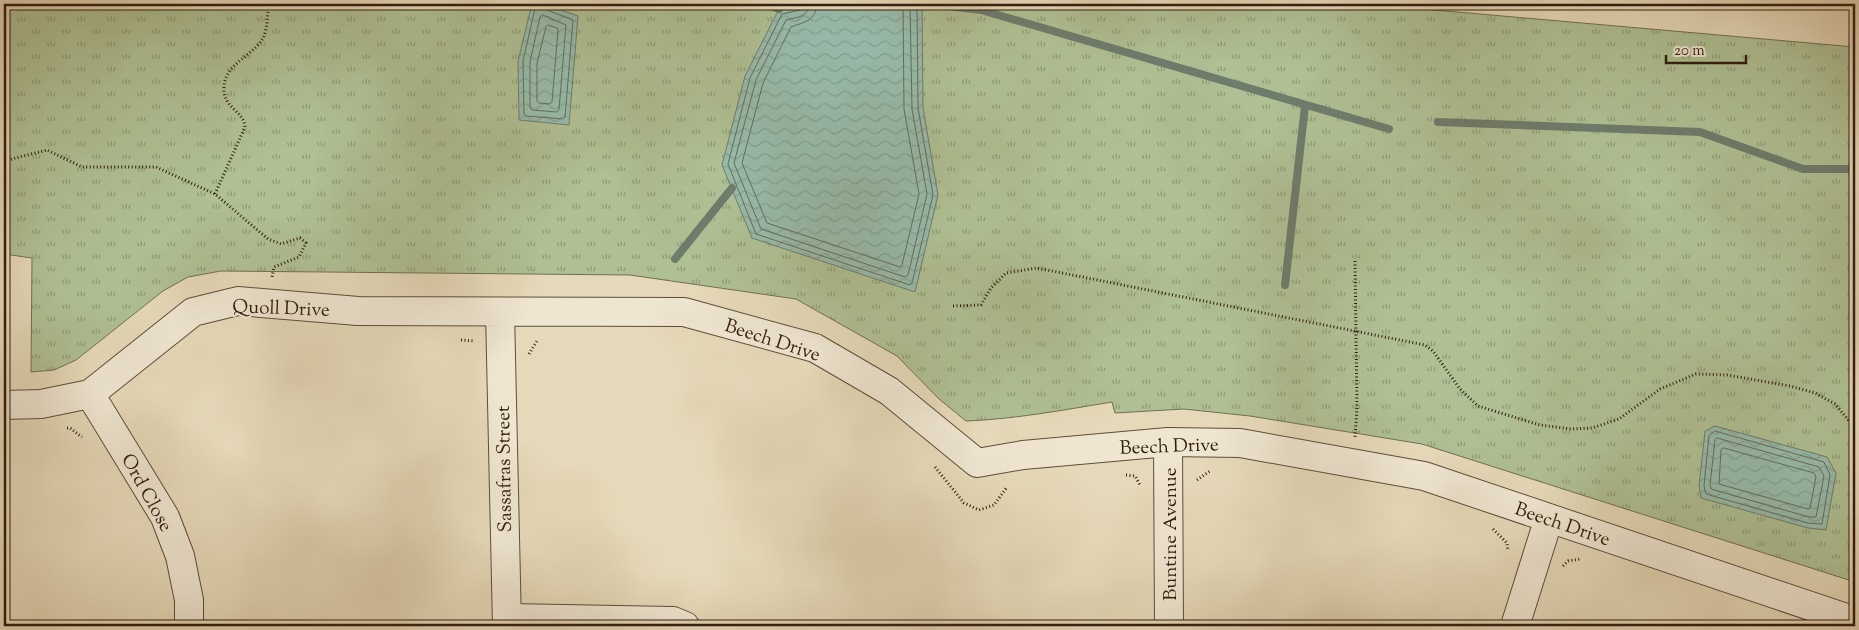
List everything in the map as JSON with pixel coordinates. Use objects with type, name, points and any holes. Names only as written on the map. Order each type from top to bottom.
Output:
[{"type":"street","name":"Quoll Drive","points":[[4,405],[41,404],[90,394],[193,312],[238,301],[358,311],[500,312]]},
{"type":"street","name":"Sassafras Street","points":[[500,312],[507,622]]},
{"type":"street","name":"Beech Drive","points":[[500,312],[684,312],[814,348],[889,391],[976,463],[1023,455],[1168,442],[1240,443],[1424,476],[1843,621]]},
{"type":"street","name":"Ord Close","points":[[90,394],[165,517],[180,556],[189,600],[189,626]]},
{"type":"street","name":"Buntine Avenue","points":[[1168,442],[1169,626]]},
{"type":"street","points":[[1515,626],[1549,518]]},
{"type":"street","points":[[507,622],[673,621],[685,626]]},
{"type":"path","points":[[215,194],[245,127],[243,119],[224,98],[224,81],[232,69],[262,40],[266,32],[269,4]]},
{"type":"path","points":[[4,160],[47,150],[82,167],[156,167],[215,194],[268,239],[281,244],[300,238]]},
{"type":"path","points":[[1353,464],[1357,408],[1355,261]]},
{"type":"path","points":[[953,306],[981,305],[991,288],[1006,273],[1037,268],[1425,346],[1433,351],[1460,389],[1478,406],[1540,425],[1571,429],[1592,428],[1620,419],[1660,389],[1696,374],[1727,375],[1790,386],[1815,394],[1835,404],[1855,428]]},
{"type":"path","points":[[458,338],[464,341],[535,341],[542,338]]},
{"type":"path","points":[[526,359],[535,341]]},
{"type":"path","points":[[62,428],[70,428],[91,444],[113,430]]},
{"type":"path","points":[[933,464],[964,503],[979,510],[994,505],[1006,488],[1014,484]]},
{"type":"path","points":[[1121,474],[1135,476],[1148,497],[1192,496],[1197,478],[1213,469]]},
{"type":"green space","points":[[4,4],[1366,4],[1855,47],[1855,582],[1422,444],[1250,416],[1184,409],[1115,413],[1112,402],[1021,416],[966,421],[939,399],[897,356],[796,299],[630,275],[221,271],[188,277],[163,291],[76,360],[54,370],[31,372],[32,258],[4,254]]},
{"type":"water","points":[[532,4],[543,4],[578,16],[569,125],[519,120],[518,61]]},
{"type":"water","points":[[813,4],[922,4],[923,108],[938,195],[915,292],[752,238],[722,165],[745,76],[779,9]]},
{"type":"water","points":[[1715,426],[1827,457],[1836,473],[1826,530],[1808,528],[1701,498],[1699,486],[1705,431]]},
{"type":"waterway","points":[[766,4],[779,9]]},
{"type":"waterway","points":[[933,4],[981,10],[1389,129]]},
{"type":"waterway","points":[[1285,285],[1305,106]]},
{"type":"waterway","points":[[1438,122],[1700,132],[1803,169],[1855,169]]},
{"type":"waterway","points":[[675,259],[732,188]]}]
